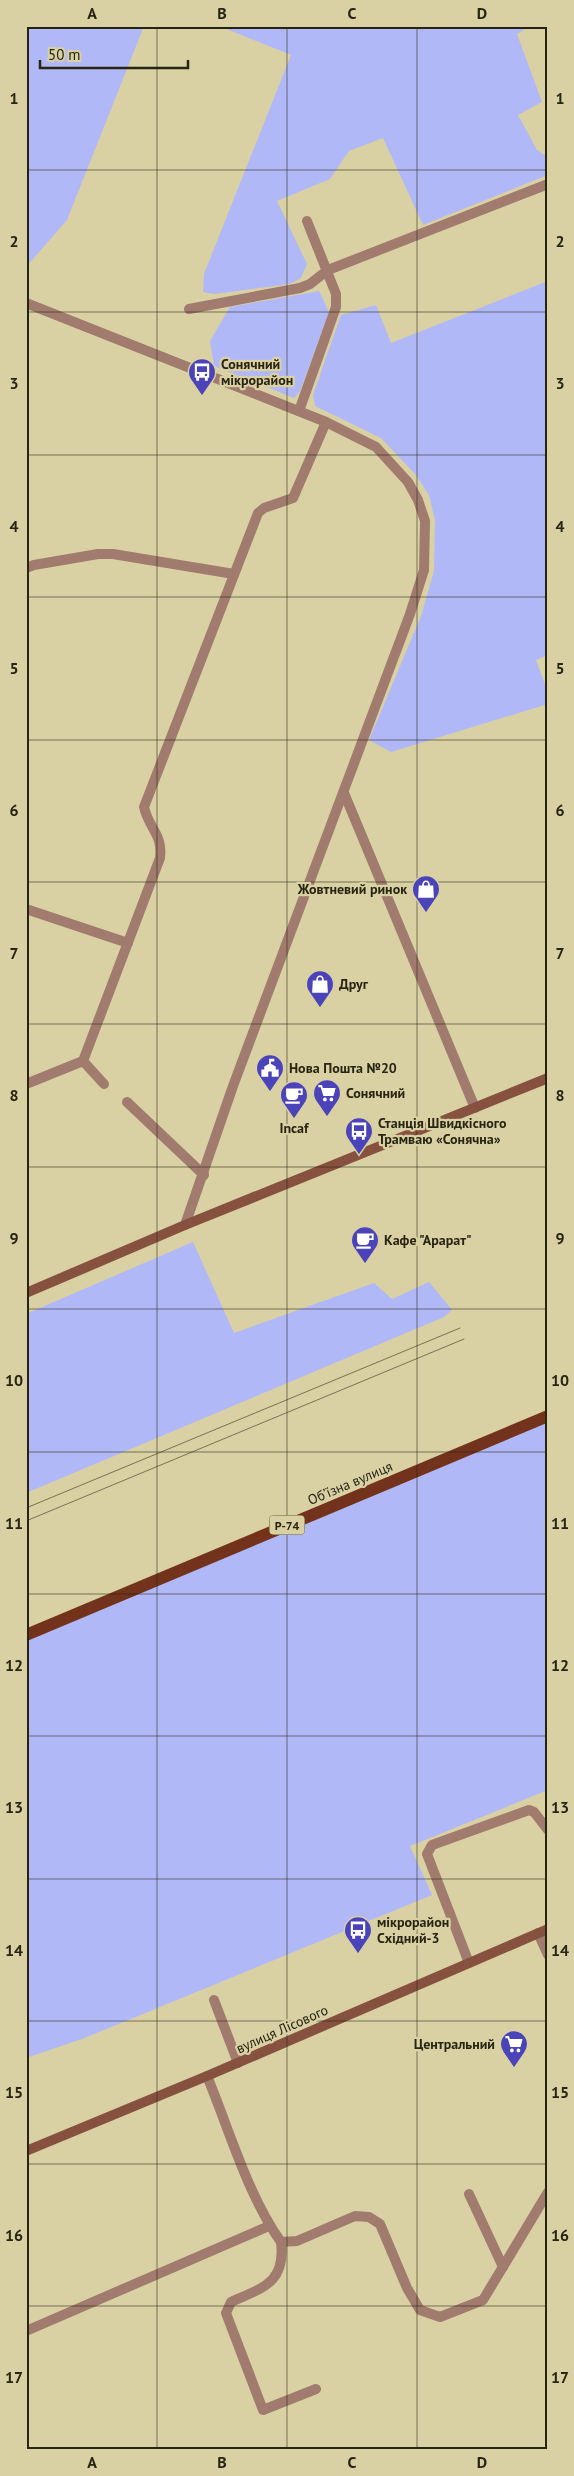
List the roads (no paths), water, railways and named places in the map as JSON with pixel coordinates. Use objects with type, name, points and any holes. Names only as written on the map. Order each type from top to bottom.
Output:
[{"type":"main road","name":"Обʼїзна вулиця","points":[[26,1635],[548,1416]]},
{"type":"street","points":[[189,310],[300,288],[310,284],[328,270],[548,184]]},
{"type":"street","points":[[299,411],[336,307],[336,294],[328,270],[307,221]]},
{"type":"street","points":[[26,304],[326,422],[376,447],[408,482],[418,500],[425,522],[424,570],[410,614],[233,1086],[204,1175],[185,1225]]},
{"type":"street","points":[[26,1084],[83,1061],[160,858],[162,844],[146,816],[144,808],[260,509],[290,499],[295,494],[326,422]]},
{"type":"street","points":[[26,568],[34,564],[98,554],[113,554],[234,574]]},
{"type":"street","points":[[344,793],[475,1108]]},
{"type":"street","points":[[26,908],[128,943]]},
{"type":"street","points":[[83,1061],[104,1084]]},
{"type":"street","points":[[26,1293],[185,1225],[548,1078]]},
{"type":"street","points":[[127,1102],[204,1175]]},
{"type":"street","points":[[469,1963],[427,1854],[432,1845],[529,1810],[534,1812],[548,1830]]},
{"type":"street","name":"вулиця Лісового","points":[[26,2151],[208,2076],[548,1928]]},
{"type":"street","points":[[538,1933],[548,1956]]},
{"type":"street","points":[[214,2000],[238,2063]]},
{"type":"street","points":[[208,2076],[270,2226],[281,2242],[282,2256],[279,2271],[269,2284],[231,2302],[226,2313],[263,2410],[316,2389]]},
{"type":"street","points":[[281,2242],[298,2241],[355,2216],[369,2217],[380,2224],[407,2288],[420,2310],[440,2317],[483,2300],[548,2192]]},
{"type":"street","points":[[470,2194],[503,2267]]},
{"type":"street","points":[[26,2331],[270,2226]]},
{"type":"tram line","points":[[26,1508],[460,1328]]},
{"type":"tram line","points":[[26,1521],[464,1339]]},
{"type":"place","name":"Сонячний мікрорайон","points":[[202,396]]},
{"type":"place","name":"Жовтневий ринок","points":[[426,913]]},
{"type":"place","name":"Друг","points":[[320,1008]]},
{"type":"place","name":"Нова Пошта №20","points":[[270,1092]]},
{"type":"place","name":"Сонячний","points":[[327,1117]]},
{"type":"place","name":"Incaf","points":[[294,1119]]},
{"type":"place","name":"Станцiя Швидкiсного Трамваю «Сонячна»","points":[[359,1155]]},
{"type":"place","name":"Кафе \"Арарат\"","points":[[365,1264]]},
{"type":"place","name":"мікрорайон Східний-3","points":[[358,1954]]},
{"type":"place","name":"Центральний","points":[[514,2068]]}]
